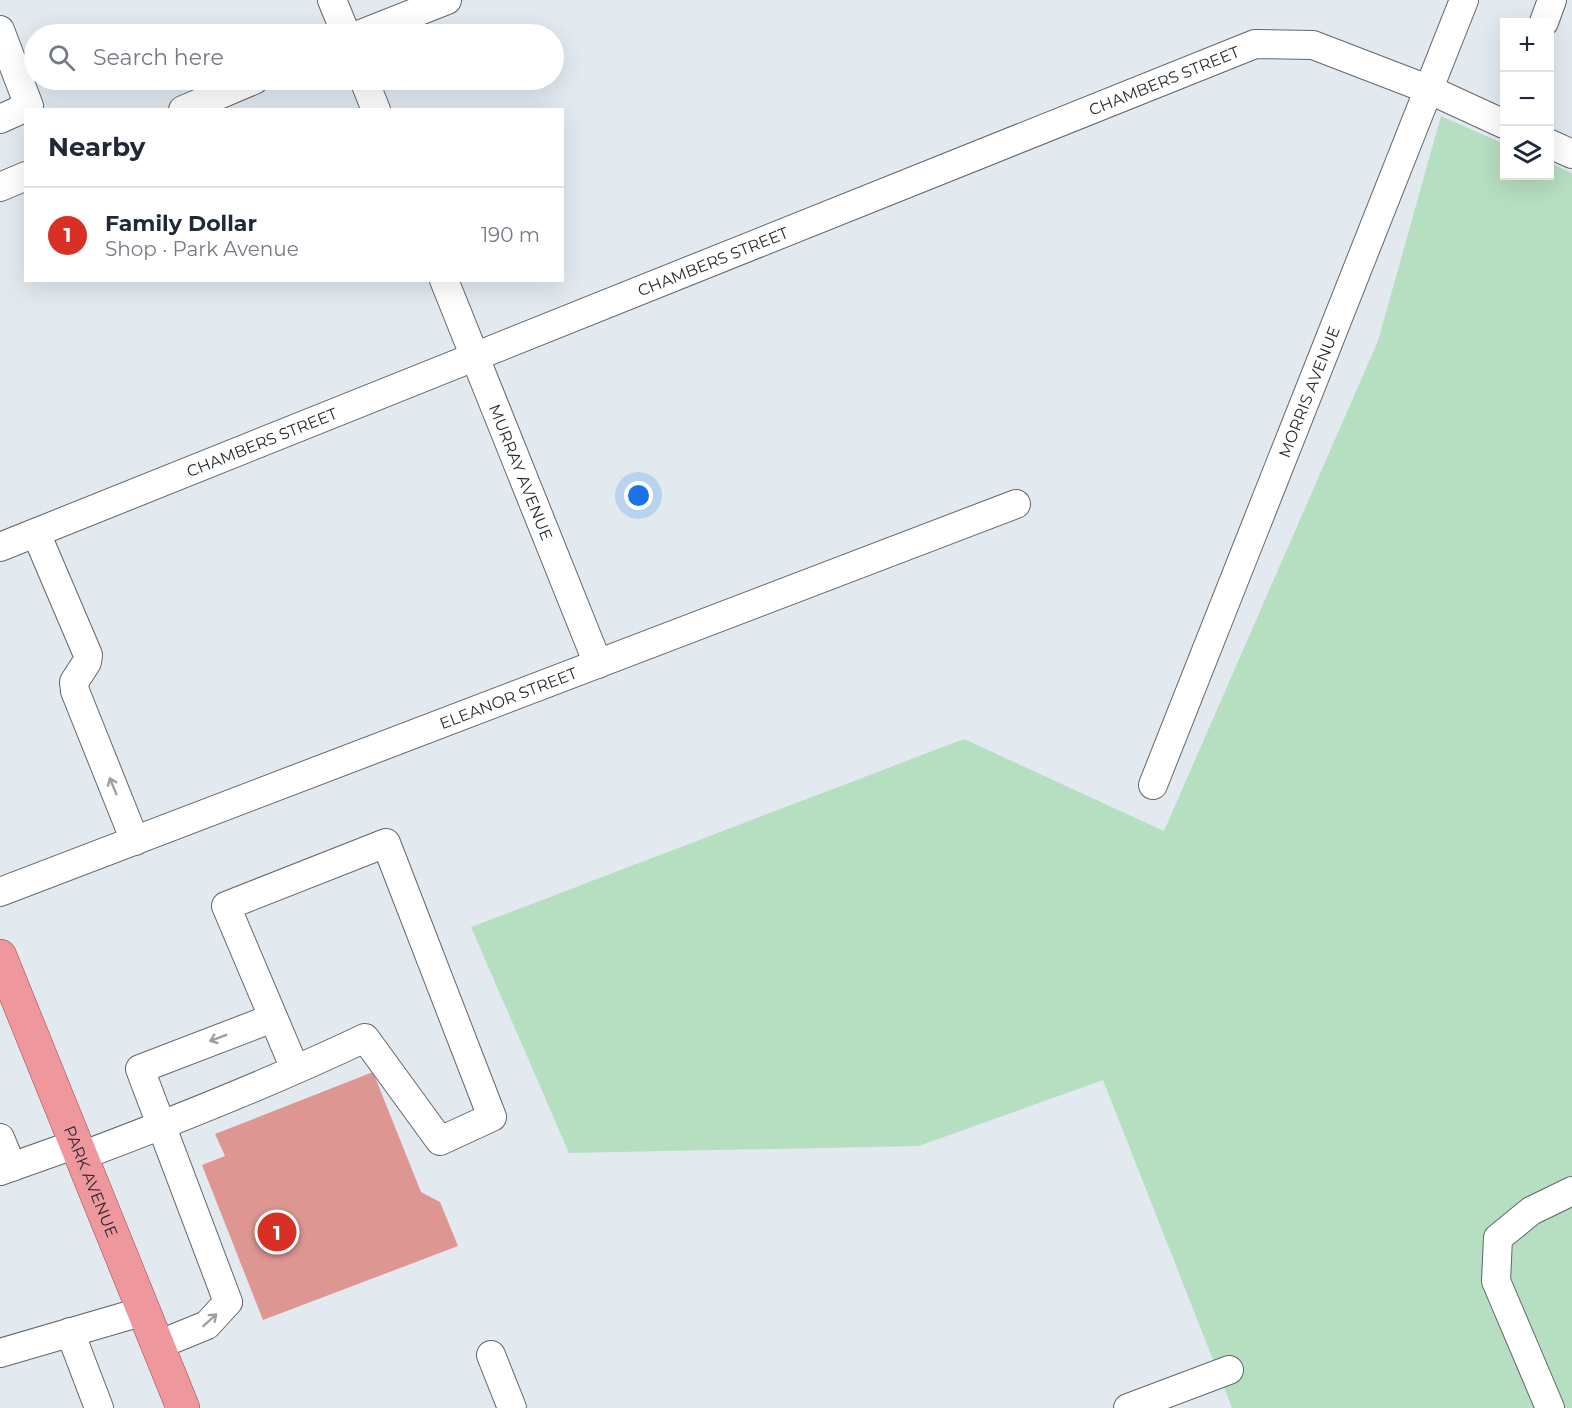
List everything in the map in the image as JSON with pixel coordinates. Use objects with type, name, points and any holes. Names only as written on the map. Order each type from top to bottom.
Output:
[{"type":"main road","name":"PARK AVENUE","points":[[0,956],[183,1408]]},
{"type":"street","points":[[332,0],[342,24]]},
{"type":"street","points":[[386,24],[447,0]]},
{"type":"street","name":"MORRIS AVENUE","points":[[1153,785],[1464,0]]},
{"type":"street","points":[[1545,18],[1552,0]]},
{"type":"street","points":[[0,30],[29,106],[25,108]]},
{"type":"street","name":"CHAMBERS STREET","points":[[0,547],[1255,44],[1313,45],[1430,90],[1500,122]]},
{"type":"street","points":[[188,108],[230,90]]},
{"type":"street","points":[[368,90],[375,108]]},
{"type":"street","points":[[0,119],[24,108]]},
{"type":"street","points":[[1554,146],[1572,154]]},
{"type":"street","points":[[0,187],[24,177]]},
{"type":"street","name":"MURRAY AVENUE","points":[[445,282],[598,664]]},
{"type":"street","name":"ELEANOR STREET","points":[[0,892],[1016,504]]},
{"type":"street","points":[[36,533],[88,655],[87,662],[74,682],[75,692],[135,841]]},
{"type":"street","points":[[0,1138],[6,1169],[79,1150],[162,1125],[294,1069],[365,1038],[440,1141],[492,1117],[386,843],[226,906],[294,1069]]},
{"type":"street","points":[[158,1345],[207,1325],[228,1302],[140,1069],[273,1018]]},
{"type":"street","points":[[1550,1408],[1496,1281],[1498,1238],[1531,1211],[1572,1191]]},
{"type":"street","points":[[0,1353],[144,1311]]},
{"type":"street","points":[[70,1332],[99,1408]]},
{"type":"street","points":[[491,1355],[512,1408]]},
{"type":"street","points":[[1128,1408],[1229,1370]]},
{"type":"green space","points":[[1441,116],[1500,142],[1500,180],[1554,180],[1554,165],[1572,173],[1572,1408],[1232,1408],[1103,1080],[919,1146],[569,1153],[471,927],[964,739],[1164,831],[1378,341]]},
{"type":"building","points":[[373,1072],[421,1192],[440,1202],[458,1246],[263,1320],[202,1165],[225,1156],[215,1134]]},
{"type":"place","name":"Family Dollar","points":[[277,1232]]}]
